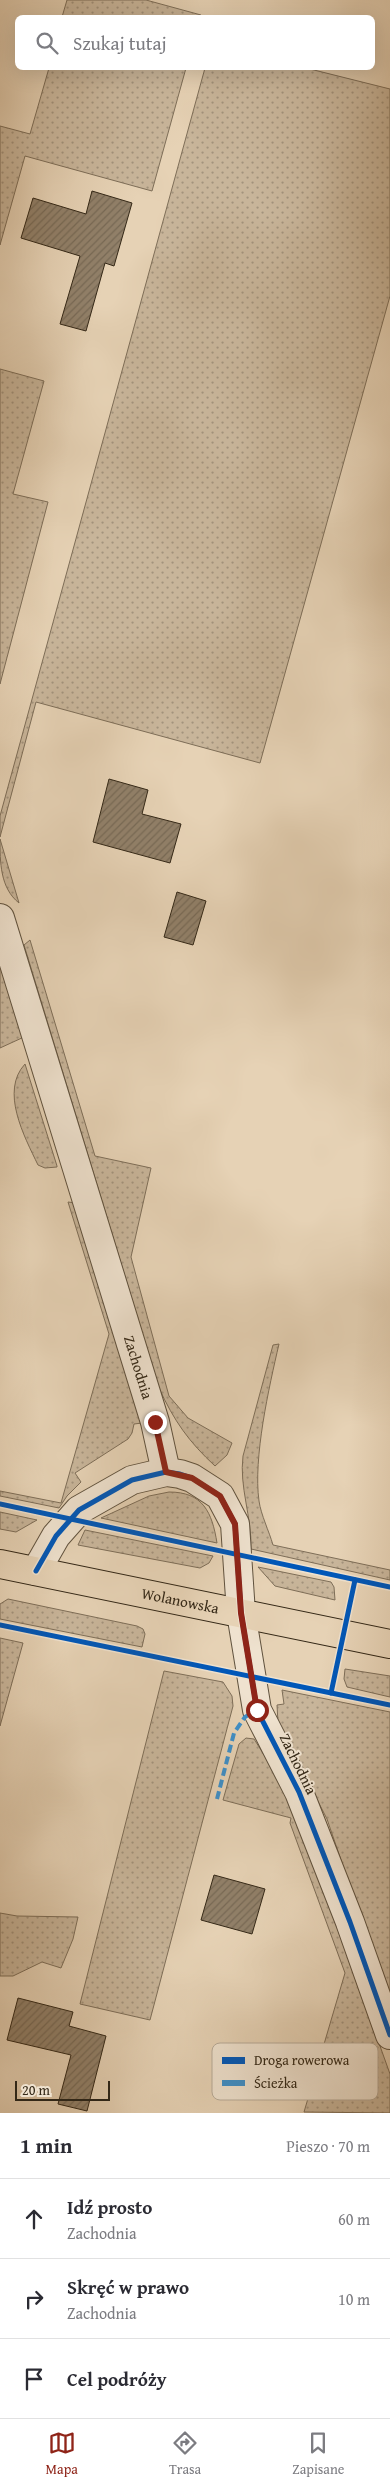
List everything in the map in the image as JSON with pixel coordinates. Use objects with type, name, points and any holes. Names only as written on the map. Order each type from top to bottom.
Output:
[{"type":"main road","name":"Wolanowska","points":[[0,1564],[390,1644]]},
{"type":"street","name":"Zachodnia","points":[[0,918],[155,1422],[166,1472],[192,1478],[220,1496],[235,1524],[241,1613],[257,1710],[299,1792],[350,1922],[390,2035]]},
{"type":"street","points":[[36,1571],[56,1536],[79,1510],[132,1480],[166,1472]]},
{"type":"shaded area","points":[[67,0],[146,0],[201,15],[63,15]]},
{"type":"shaded area","points":[[48,70],[185,70],[152,191],[25,156],[0,245],[0,126],[30,134]]},
{"type":"shaded area","points":[[204,70],[314,70],[390,89],[390,296],[260,763],[36,702],[0,837],[0,816]]},
{"type":"shaded area","points":[[0,369],[44,381],[13,494],[48,502],[0,684]]},
{"type":"shaded area","points":[[0,839],[19,903],[8,890],[2,874]]},
{"type":"shaded area","points":[[30,940],[95,1156],[151,1168],[131,1257],[169,1396],[188,1418],[232,1443],[227,1455],[215,1466],[183,1430],[170,1411],[159,1388],[24,945]]},
{"type":"shaded area","points":[[0,959],[24,1037],[0,1048]]},
{"type":"shaded area","points":[[25,1064],[57,1167],[45,1168],[38,1165],[21,1127],[14,1100],[18,1075]]},
{"type":"shaded area","points":[[68,1202],[76,1203],[142,1423],[134,1424],[128,1439],[75,1473],[81,1482],[67,1496],[59,1508],[0,1496],[0,1491],[61,1503],[109,1334]]},
{"type":"shaded area","points":[[279,1344],[263,1422],[258,1464],[261,1512],[273,1545],[390,1570],[390,1580],[251,1549],[250,1525],[242,1468],[243,1456],[273,1345]]},
{"type":"shaded area","points":[[169,1492],[190,1496],[204,1506],[209,1513],[217,1543],[101,1518],[149,1496]]},
{"type":"shaded area","points":[[0,1512],[37,1520],[16,1532],[0,1529]]},
{"type":"shaded area","points":[[85,1530],[213,1556],[209,1563],[200,1568],[78,1545]]},
{"type":"shaded area","points":[[258,1567],[331,1582],[334,1587],[335,1600],[275,1586]]},
{"type":"shaded area","points":[[8,1599],[137,1626],[143,1629],[145,1634],[142,1647],[0,1619],[0,1604]]},
{"type":"shaded area","points":[[0,1638],[23,1643],[0,1726]]},
{"type":"shaded area","points":[[345,1669],[390,1676],[390,1697],[347,1687],[344,1679]]},
{"type":"shaded area","points":[[164,1671],[223,1682],[232,1696],[233,1706],[150,2020],[80,2004]]},
{"type":"shaded area","points":[[282,1690],[390,1712],[390,2004],[327,1819],[278,1723],[277,1705],[284,1704]]},
{"type":"shaded area","points":[[246,1738],[254,1739],[282,1783],[299,1819],[390,2074],[390,2113],[304,2112],[308,2100],[378,2100],[378,2043],[324,2043],[345,1973],[290,1823],[291,1818],[223,1800],[239,1744]]},
{"type":"shaded area","points":[[0,1913],[17,1916],[78,1917],[73,1939],[61,1968],[42,1962],[13,1976],[0,1976]]},
{"type":"building","points":[[92,191],[132,203],[114,266],[105,263],[86,331],[60,324],[80,256],[21,238],[33,198],[86,214]]},
{"type":"building","points":[[109,779],[148,790],[142,814],[181,824],[170,863],[93,842]]},
{"type":"building","points":[[177,892],[206,901],[193,945],[164,937]]},
{"type":"building","points":[[214,1875],[265,1889],[252,1934],[201,1920]]},
{"type":"building","points":[[18,1998],[73,2012],[69,2026],[106,2036],[87,2111],[58,2104],[71,2055],[7,2040]]},
{"type":"marked path","points":[[217,1799],[234,1733],[245,1717],[257,1710]]},
{"type":"cycle path","points":[[36,1571],[56,1536],[79,1510],[132,1480],[166,1472],[180,1474],[192,1478],[220,1496],[235,1524],[241,1613],[257,1710],[299,1792],[350,1922],[390,2035]]},
{"type":"cycle path","points":[[0,1504],[390,1587]]},
{"type":"cycle path","points":[[331,1693],[355,1580]]},
{"type":"cycle path","points":[[0,1625],[390,1705]]},
{"type":"route","points":[[155,1422],[166,1472],[192,1478],[220,1496],[235,1524],[236,1564],[241,1613],[257,1710]]}]
